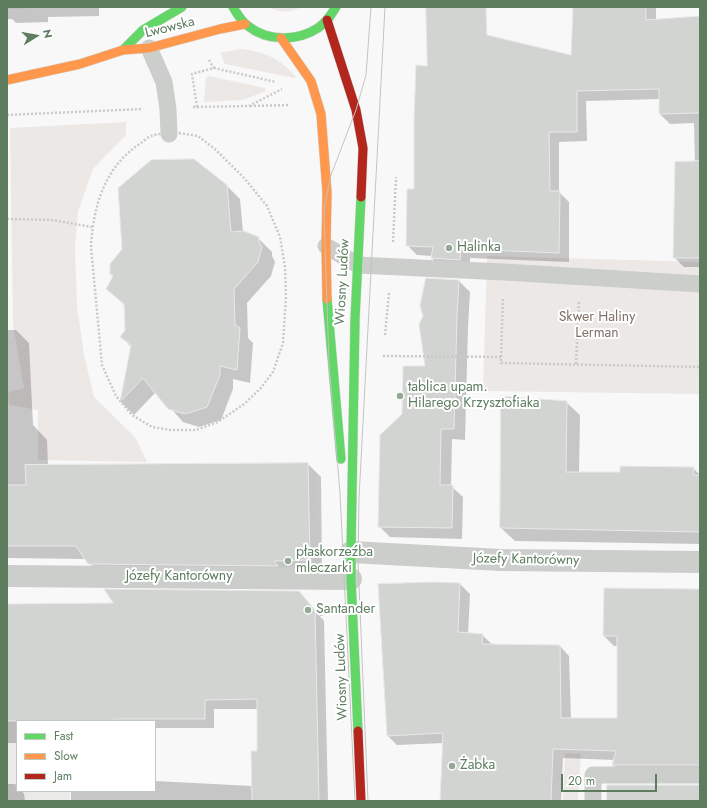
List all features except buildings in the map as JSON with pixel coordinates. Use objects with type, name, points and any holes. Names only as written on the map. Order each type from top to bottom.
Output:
[{"type":"street","name":"Lwowska","points":[[123,50],[143,30],[182,7]]},
{"type":"street","points":[[233,7],[245,24],[268,36],[281,38],[294,38],[317,28],[327,20],[336,7]]},
{"type":"street","name":"Wiosny Ludów","points":[[327,20],[356,110],[363,148],[355,327],[351,552],[361,801]]},
{"type":"street","name":"Lwowska","points":[[7,80],[80,64],[123,50],[149,48],[220,29],[245,24]]},
{"type":"street","name":"Wiosny Ludów","points":[[281,38],[311,81],[321,114],[327,192],[327,299],[342,466]]},
{"type":"street","name":"Wiosny Ludów","points":[[343,482],[351,552]]},
{"type":"street","name":"Józefy Kantorówny","points":[[351,552],[501,560],[700,562]]},
{"type":"street","name":"Józefy Kantorówny","points":[[7,576],[351,579]]},
{"type":"lane","points":[[149,48],[164,82],[168,109],[169,134]]},
{"type":"lane","points":[[326,246],[358,265],[700,284]]},
{"type":"lane","points":[[593,801],[593,775],[700,775]]},
{"type":"path","points":[[197,107],[192,74],[214,68],[283,83]]},
{"type":"path","points":[[249,106],[284,88]]},
{"type":"path","points":[[7,115],[197,107],[296,105]]},
{"type":"path","points":[[179,133],[198,136],[216,150],[245,179],[267,206],[280,237],[285,267],[286,297],[283,343],[272,372],[260,389],[244,404],[218,422],[196,430],[170,430],[152,427],[132,415],[116,396],[102,365],[91,247],[92,227],[101,193],[113,168],[132,148],[152,136],[169,134],[179,133]]},
{"type":"path","points":[[391,266],[396,177]]},
{"type":"path","points":[[7,219],[52,220],[92,227]]},
{"type":"path","points":[[504,272],[501,363],[700,367]]},
{"type":"path","points":[[576,364],[580,277]]},
{"type":"path","points":[[382,356],[501,357]]},
{"type":"path","points":[[319,473],[326,801]]},
{"type":"shaded area","points":[[7,7],[65,7],[7,9]]},
{"type":"shaded area","points":[[7,699],[17,720],[16,792],[70,792],[70,801],[7,801]]},
{"type":"green space","points":[[267,7],[302,7],[284,12]]},
{"type":"green space","points":[[241,49],[272,57],[290,70],[296,77],[294,78],[225,64],[220,53]]},
{"type":"green space","points":[[209,76],[265,88],[266,91],[243,100],[204,102],[206,78]]},
{"type":"green space","points":[[126,122],[126,135],[93,169],[78,211],[75,248],[77,305],[84,355],[94,397],[135,437],[147,462],[38,460],[38,410],[9,405],[8,392],[24,388],[13,325],[10,128]]},
{"type":"green space","name":"Skwer Haliny Lerman","points":[[487,256],[700,262],[700,394],[483,391]]},
{"type":"green space","points":[[565,753],[581,754],[578,801],[563,801]]},
{"type":"tram line","points":[[355,801],[340,493],[329,363],[324,216],[331,175],[356,110],[366,75],[371,7]]},
{"type":"tram line","points":[[368,801],[358,561],[359,498],[385,7]]},
{"type":"traffic: fast","points":[[123,50],[143,30],[182,7]]},
{"type":"traffic: fast","points":[[233,7],[243,22],[256,31],[265,35],[283,38],[301,35],[318,28],[326,21],[336,7]]},
{"type":"traffic: fast","points":[[358,731],[351,552],[355,319],[361,197]]},
{"type":"traffic: fast","points":[[327,299],[341,459]]},
{"type":"traffic: slow","points":[[7,80],[80,64],[123,50],[149,48],[220,29],[245,24]]},
{"type":"traffic: slow","points":[[281,38],[311,81],[321,114],[327,192],[327,299]]},
{"type":"traffic: jam","points":[[327,20],[356,110],[363,148],[361,197]]},
{"type":"traffic: jam","points":[[358,731],[361,801]]},
{"type":"place","name":"Halinka","points":[[449,248]]},
{"type":"place","name":"tablica upam. Hilarego Krzysztofiaka","points":[[400,396]]},
{"type":"place","name":"płaskorzeźba mleczarki","points":[[288,561]]},
{"type":"place","name":"Santander","points":[[308,610]]},
{"type":"place","name":"Żabka","points":[[452,766]]}]
